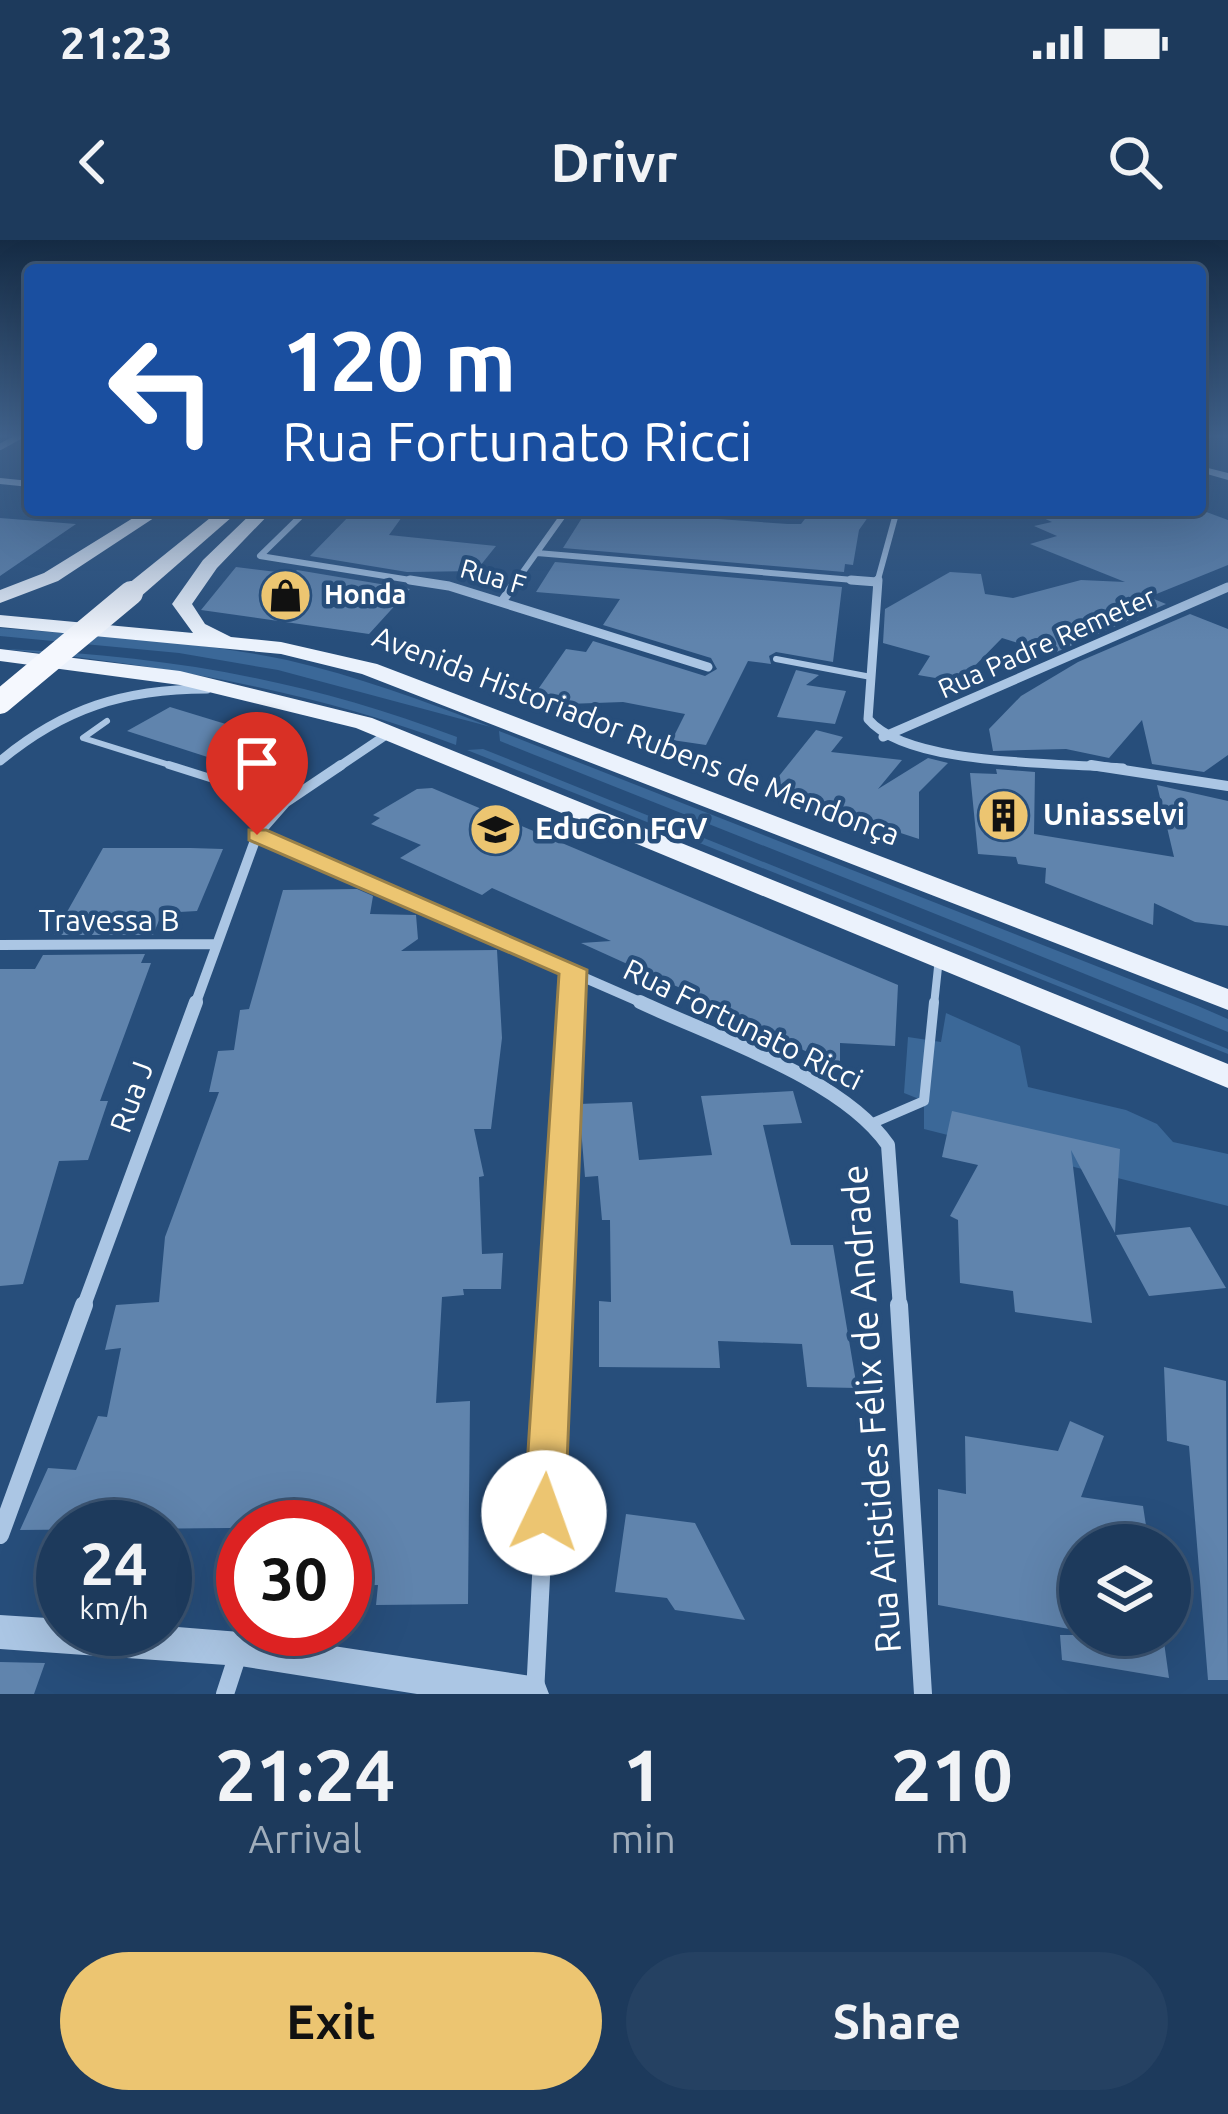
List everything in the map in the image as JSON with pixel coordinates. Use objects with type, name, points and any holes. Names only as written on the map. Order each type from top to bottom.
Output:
[{"type":"highway","points":[[0,674],[197,516]]},
{"type":"highway","points":[[0,702],[225,516]]},
{"type":"main road","points":[[0,597],[51,577],[148,516]]},
{"type":"main road","points":[[239,643],[198,628],[182,604],[210,564],[260,516]]},
{"type":"main road","name":"Avenida Historiador Rubens de Mendonça","points":[[0,622],[322,655],[472,705],[1228,1000]]},
{"type":"main road","points":[[0,656],[271,697],[389,733],[1228,1077]]},
{"type":"street","name":"Rua F","points":[[301,516],[260,556],[429,582],[503,600],[708,667]]},
{"type":"street","points":[[503,600],[564,516]]},
{"type":"street","points":[[895,516],[877,582],[868,719],[884,737],[918,749],[1122,768],[1228,786]]},
{"type":"street","points":[[537,553],[877,582]]},
{"type":"street","name":"Rua Padre Remeter","points":[[884,737],[1228,587]]},
{"type":"street","points":[[0,761],[43,724],[91,702],[181,688],[271,697]]},
{"type":"street","name":"Rua J","points":[[0,1535],[257,835],[286,802],[389,733]]},
{"type":"street","name":"Rua Fortunato Ricci","points":[[257,835],[573,970],[832,1094],[873,1123]]},
{"type":"street","name":"Travessa B","points":[[0,945],[217,944]]},
{"type":"street","points":[[286,1656],[533,1694],[573,970]]},
{"type":"street","name":"Rua Aristides Félix de Andrade","points":[[873,1123],[888,1145],[892,1182],[923,1694]]},
{"type":"street","points":[[0,1632],[216,1647]]},
{"type":"street","points":[[225,1694],[238,1656]]},
{"type":"lane","points":[[776,659],[871,677]]},
{"type":"lane","points":[[107,721],[83,738],[286,802]]},
{"type":"lane","points":[[873,1123],[924,1101],[939,958]]},
{"type":"shaded area","points":[[0,628],[180,643],[287,660],[365,681],[491,727],[278,670],[179,653],[0,636]]},
{"type":"shaded area","points":[[5,649],[123,658],[234,674],[400,717],[457,737],[456,745],[345,709],[234,682]]},
{"type":"shaded area","points":[[499,731],[1198,1006],[1228,1019],[1228,1032],[500,741]]},
{"type":"shaded area","points":[[483,749],[1228,1049],[1228,1054],[467,750]]},
{"type":"shaded area","points":[[946,1013],[1020,1046],[1028,1087],[1126,1110],[1157,1124],[1173,1142],[1228,1154],[1228,1206],[924,1129],[924,1101],[904,1093],[908,1037],[941,1042]]},
{"type":"building","points":[[1206,512],[1228,520],[1228,565],[1149,597],[1166,604],[1052,654],[1002,638],[959,682],[918,675],[930,656],[883,643],[885,609],[950,572],[981,574],[985,594],[1013,598],[1081,580],[1125,582],[1030,544],[1057,536],[1034,526],[1052,522],[1039,516],[1206,516]]},
{"type":"building","points":[[349,516],[403,516],[389,535],[496,546],[476,571],[407,572],[310,556]]},
{"type":"building","points":[[583,516],[801,524],[807,516],[869,516],[859,530],[853,565],[845,564],[844,572],[563,548]]},
{"type":"building","points":[[0,518],[76,524],[0,576]]},
{"type":"building","points":[[555,562],[842,587],[833,662],[776,652],[769,656],[771,664],[748,661],[706,745],[672,740],[685,714],[623,702],[567,704],[532,698],[566,649],[586,652],[593,641],[705,676],[717,669],[711,658],[603,625],[620,599],[536,592]]},
{"type":"building","name":"Honda","points":[[236,567],[293,574],[297,570],[410,589],[369,634],[201,610]]},
{"type":"building","points":[[1190,614],[1228,629],[1228,755],[1204,772],[1152,764],[1142,720],[1109,758],[1066,749],[993,751],[989,729],[1021,696],[1078,662]]},
{"type":"building","points":[[796,670],[819,675],[806,685],[846,691],[835,724],[777,717]]},
{"type":"building","points":[[170,707],[301,747],[260,774],[127,731]]},
{"type":"building","points":[[816,730],[843,737],[831,752],[902,760],[878,789],[928,758],[948,763],[919,792],[919,839],[818,806],[823,799],[771,786]]},
{"type":"building","points":[[996,769],[1035,772],[1034,834],[1174,857],[1157,785],[1228,801],[1228,926],[1195,922],[1154,903],[1153,925],[1045,883],[1046,868],[1018,864],[1016,857],[978,854],[970,773],[997,774]]},
{"type":"building","points":[[432,788],[898,985],[895,1046],[840,1043],[840,1066],[704,1007],[709,1001],[581,943],[611,941],[492,888],[482,895],[400,858],[421,845],[371,824],[380,818],[373,815],[417,789]]},
{"type":"building","points":[[103,848],[223,849],[197,911],[162,913],[153,935],[54,935]]},
{"type":"building","points":[[357,889],[373,896],[370,914],[416,915],[418,939],[401,951],[497,950],[502,1038],[491,1129],[474,1129],[484,1176],[479,1177],[482,1254],[503,1253],[501,1289],[463,1289],[464,1295],[442,1297],[436,1403],[470,1401],[468,1604],[376,1605],[372,1500],[216,1500],[216,1528],[192,1528],[192,1500],[36,1500],[36,1530],[20,1530],[48,1468],[76,1470],[98,1416],[107,1417],[121,1348],[105,1350],[116,1305],[159,1302],[165,1237],[219,1092],[209,1092],[218,1051],[234,1050],[240,1010],[249,1009],[283,890]]},
{"type":"building","points":[[145,954],[141,963],[151,963],[100,1101],[108,1101],[88,1160],[59,1161],[23,1284],[0,1286],[0,969],[35,969],[43,955]]},
{"type":"building","points":[[793,1091],[802,1123],[763,1125],[791,1245],[833,1245],[857,1388],[807,1387],[802,1344],[718,1341],[720,1368],[599,1367],[599,1301],[611,1302],[610,1220],[602,1220],[598,1176],[585,1177],[579,1104],[632,1102],[639,1160],[712,1155],[701,1096]]},
{"type":"building","points":[[952,1111],[1120,1149],[1115,1233],[1071,1150],[1092,1323],[1015,1312],[1013,1291],[960,1283],[958,1220],[950,1216],[978,1165],[942,1157]]},
{"type":"building","points":[[1190,1227],[1226,1288],[1149,1296],[1116,1235]]},
{"type":"building","points":[[1164,1367],[1226,1381],[1228,1680],[1208,1680],[1189,1446],[1167,1441]]},
{"type":"building","points":[[1070,1421],[1104,1436],[1081,1497],[1143,1506],[1146,1524],[1059,1524],[1059,1627],[938,1605],[938,1489],[966,1494],[965,1436],[1058,1451]]},
{"type":"building","points":[[626,1514],[695,1523],[745,1620],[675,1610],[667,1598],[615,1592]]},
{"type":"building","points":[[1062,1656],[1166,1656],[1169,1678],[1062,1660]]},
{"type":"building","points":[[0,1662],[45,1663],[34,1694],[0,1694]]},
{"type":"place","name":"Honda","points":[[285,595]]},
{"type":"place","name":"Uniasselvi","points":[[1004,815]]},
{"type":"place","name":"EduCon FGV","points":[[496,829]]},
{"type":"route","points":[[257,835],[573,970],[544,1513]]}]
